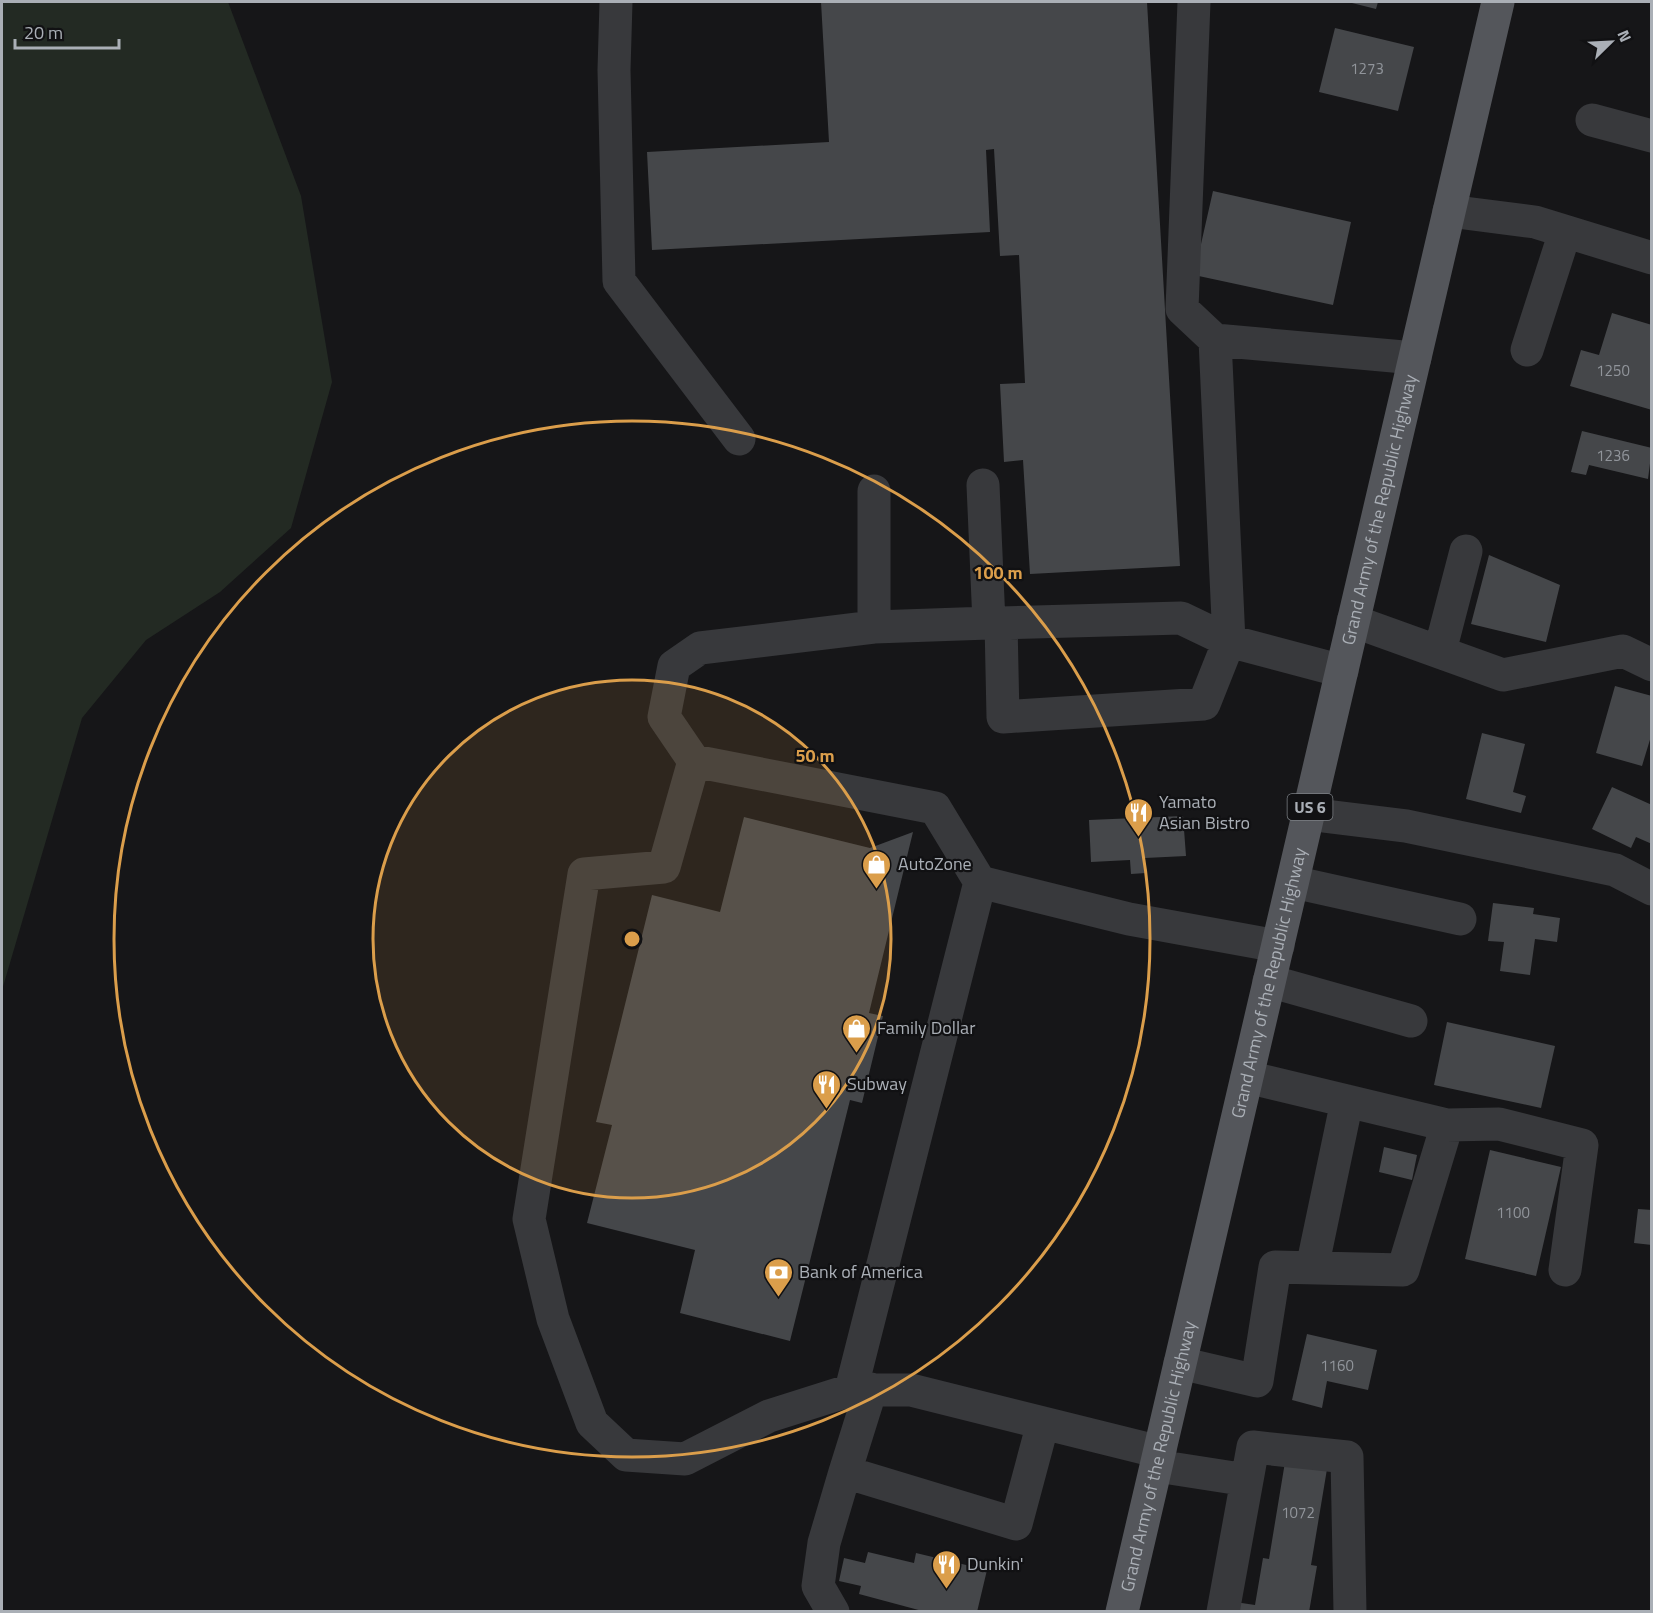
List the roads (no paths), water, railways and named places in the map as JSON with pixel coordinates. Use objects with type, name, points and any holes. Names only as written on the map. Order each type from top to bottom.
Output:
[{"type":"main road","name":"Grand Army of the Republic Highway","points":[[1122,1611],[1498,2]]},
{"type":"lane","points":[[616,2],[614,70],[619,281],[739,438]]},
{"type":"lane","points":[[1194,2],[1182,309],[1215,340],[1415,358]]},
{"type":"lane","points":[[1592,120],[1652,136]]},
{"type":"lane","points":[[1449,211],[1535,222],[1652,258]]},
{"type":"lane","points":[[1527,350],[1566,232]]},
{"type":"lane","points":[[983,485],[1003,717],[1204,704],[1229,641],[1215,340]]},
{"type":"lane","points":[[874,491],[874,627]]},
{"type":"lane","points":[[1440,651],[1466,551]]},
{"type":"lane","points":[[833,1611],[818,1586],[824,1544],[845,1472],[861,1390],[980,882],[935,808],[694,761],[664,717],[674,666],[700,648],[874,627],[1181,618],[1229,641],[1342,671]]},
{"type":"lane","points":[[1353,621],[1503,675],[1623,651],[1652,664]]},
{"type":"lane","points":[[694,761],[664,867],[584,874],[529,1219],[553,1319],[592,1423],[626,1455],[685,1459],[770,1416],[861,1390],[911,1390],[1043,1423],[1158,1459],[1247,1480]]},
{"type":"lane","points":[[1308,814],[1406,826],[1615,870],[1652,889]]},
{"type":"lane","points":[[980,882],[1162,926],[1278,946]]},
{"type":"lane","points":[[1293,882],[1460,919]]},
{"type":"lane","points":[[1269,981],[1411,1021]]},
{"type":"lane","points":[[1247,1077],[1447,1125],[1499,1124],[1582,1145],[1565,1270]]},
{"type":"lane","points":[[1312,1268],[1347,1101]]},
{"type":"lane","points":[[1180,1363],[1257,1381],[1275,1267],[1403,1270],[1447,1125]]},
{"type":"lane","points":[[845,1472],[1016,1524],[1043,1423]]},
{"type":"lane","points":[[1223,1611],[1253,1447],[1347,1457],[1350,1611]]},
{"type":"place","name":"Yamato Asian Bistro","points":[[1138,838]]},
{"type":"place","name":"AutoZone","points":[[877,890]]},
{"type":"place","name":"Family Dollar","points":[[856,1054]]},
{"type":"place","name":"Subway","points":[[826,1110]]},
{"type":"place","name":"Bank of America","points":[[778,1298]]},
{"type":"place","name":"Dunkin'","points":[[946,1590]]}]
